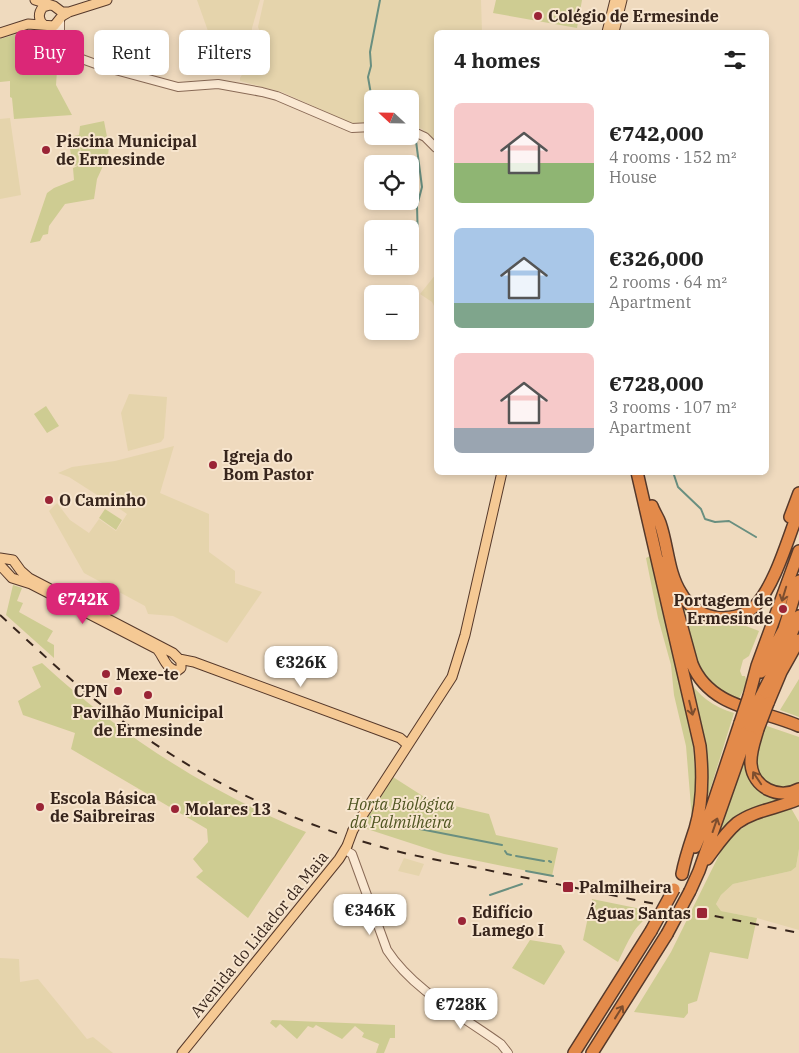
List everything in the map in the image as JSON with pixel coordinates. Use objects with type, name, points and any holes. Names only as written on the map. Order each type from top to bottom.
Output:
[{"type":"highway","points":[[638,475],[696,726],[702,764],[703,789],[682,874]]},
{"type":"highway","points":[[645,475],[660,546],[692,664],[699,680],[711,692],[727,702],[799,726]]},
{"type":"highway","points":[[760,596],[799,493]]},
{"type":"highway","points":[[652,506],[660,523],[675,582],[681,594],[696,609],[708,616],[730,618],[754,607],[772,578],[799,510]]},
{"type":"highway","points":[[758,700],[753,684],[799,551]]},
{"type":"highway","points":[[753,684],[784,629],[799,581]]},
{"type":"highway","points":[[592,1053],[667,934],[690,891],[699,871],[758,700],[799,616]]},
{"type":"highway","points":[[671,624],[675,626],[688,671],[704,694],[732,710],[799,732]]},
{"type":"highway","points":[[574,1053],[651,931],[674,889],[698,843],[749,726],[758,700],[781,672],[799,640]]},
{"type":"highway","points":[[749,726],[751,767],[758,782],[767,790],[777,793],[787,794],[799,789]]},
{"type":"highway","points":[[699,871],[726,833],[738,822],[799,799]]},
{"type":"main road","points":[[34,0],[50,5],[60,16]]},
{"type":"main road","points":[[34,0],[40,20],[46,26]]},
{"type":"main road","points":[[0,33],[34,24],[54,26],[60,16],[107,0]]},
{"type":"main road","points":[[608,30],[615,0]]},
{"type":"main road","points":[[614,30],[622,0]]},
{"type":"main road","points":[[22,26],[39,13],[43,7],[50,5]]},
{"type":"main road","name":"Avenida do Lidador da Maia","points":[[182,1053],[346,848],[353,830],[443,692],[458,662],[501,475]]},
{"type":"main road","points":[[132,635],[31,584],[10,577],[3,568],[6,562],[4,559],[15,561],[21,571],[29,578],[132,635],[168,656],[180,661],[194,662],[400,738],[408,745]]},
{"type":"main road","points":[[15,579],[19,578],[21,571]]},
{"type":"main road","points":[[168,656],[168,666],[174,670],[180,668],[180,661]]},
{"type":"street","points":[[60,16],[60,30]]},
{"type":"street","points":[[46,26],[56,30]]},
{"type":"street","points":[[84,60],[178,87],[218,84],[262,92],[277,96],[352,128],[364,128]]},
{"type":"street","points":[[419,134],[434,146]]},
{"type":"street","points":[[346,848],[352,854],[387,950],[396,964],[428,992],[500,1044],[508,1053]]},
{"type":"shaded area","points":[[197,0],[260,0],[252,30],[208,30]]},
{"type":"shaded area","points":[[264,0],[481,0],[482,30],[434,30],[434,140],[419,128],[419,90],[364,90],[364,124],[353,124],[282,92],[240,81],[242,75],[270,75],[270,30],[259,30],[258,27]]},
{"type":"shaded area","points":[[10,118],[21,195],[0,199],[0,119]]},
{"type":"shaded area","points":[[434,276],[434,306],[432,302],[420,294]]},
{"type":"shaded area","points":[[129,394],[167,397],[164,438],[161,442],[128,451],[121,413]]},
{"type":"shaded area","points":[[174,446],[160,493],[209,514],[209,552],[235,571],[235,583],[262,592],[227,643],[173,616],[148,614],[145,606],[84,573],[49,511],[57,503],[70,520],[89,533],[99,519],[116,531],[127,514],[115,504],[108,502],[69,477],[58,473],[72,467],[115,461]]},
{"type":"shaded area","points":[[799,849],[799,930],[757,918],[721,911],[716,904],[721,895],[733,884],[791,871],[796,867]]},
{"type":"shaded area","points":[[404,858],[424,864],[419,876],[398,871]]},
{"type":"shaded area","points":[[0,958],[19,959],[20,982],[38,979],[87,1039],[93,1037],[113,1053],[0,1053]]},
{"type":"green space","points":[[496,0],[582,0],[577,28],[493,13]]},
{"type":"green space","points":[[15,34],[15,75],[57,75],[56,85],[72,115],[14,119],[12,98],[10,97],[10,81],[0,82],[0,39]]},
{"type":"green space","points":[[104,121],[109,147],[108,155],[97,179],[94,199],[65,204],[49,226],[48,234],[43,235],[40,241],[30,243],[47,193],[74,180],[73,168],[80,165],[73,166],[70,149],[79,148],[83,164],[80,147],[76,146],[74,136],[79,135],[80,126]]},
{"type":"green space","points":[[46,406],[59,426],[47,433],[34,414]]},
{"type":"green space","points":[[105,509],[122,520],[116,530],[99,518]]},
{"type":"green space","points":[[650,556],[692,734],[696,784],[692,819],[686,746],[674,695],[671,665],[658,618],[646,558]]},
{"type":"green space","points":[[13,585],[22,588],[17,601],[23,603],[19,612],[53,631],[47,641],[54,645],[54,658],[6,615]]},
{"type":"green space","points":[[681,602],[702,616],[750,614],[746,626],[759,631],[749,656],[743,660],[740,671],[742,676],[745,676],[747,682],[738,701],[712,683],[704,672],[693,647]]},
{"type":"green space","points":[[42,663],[103,714],[166,759],[234,798],[306,832],[248,918],[196,877],[203,871],[193,859],[208,842],[207,829],[71,749],[75,733],[23,715],[18,701],[41,687],[32,667]]},
{"type":"green space","points":[[687,678],[707,700],[719,708],[734,713],[706,803]]},
{"type":"green space","points":[[799,679],[799,717],[780,710]]},
{"type":"green space","points":[[764,725],[799,737],[799,786],[778,790],[761,780],[755,761]]},
{"type":"green space","points":[[745,759],[749,776],[757,789],[769,796],[787,798],[717,838]]},
{"type":"green space","name":"Horta Biológica da Palmilheira","points":[[393,777],[429,800],[489,814],[496,835],[558,848],[552,876],[444,854],[361,827]]},
{"type":"green space","points":[[791,808],[799,822],[799,849],[796,867],[791,871],[733,884],[721,895],[716,904],[721,911],[757,918],[748,959],[710,952],[697,1001],[688,1004],[688,1013],[684,1018],[634,1012],[671,952],[724,845],[746,825]]},
{"type":"green space","points":[[592,899],[651,911],[635,930],[618,962],[583,940]]},
{"type":"green space","points":[[530,940],[561,945],[565,952],[544,985],[512,968]]},
{"type":"green space","points":[[272,1020],[395,1025],[395,1038],[390,1038],[384,1053],[376,1053],[379,1044],[362,1037],[364,1033],[355,1026],[342,1039],[316,1025],[313,1028],[308,1026],[297,1039],[280,1024],[276,1028],[270,1023]]},
{"type":"waterway","points":[[370,90],[368,77],[371,66],[370,52],[380,0]]},
{"type":"waterway","points":[[417,145],[422,187],[417,206],[417,220]]},
{"type":"waterway","points":[[674,475],[678,487],[701,509],[705,519],[715,522],[729,521],[756,537]]},
{"type":"waterway","points":[[371,817],[415,828]]},
{"type":"waterway","points":[[420,829],[502,845]]},
{"type":"waterway","points":[[505,851],[511,855]]},
{"type":"waterway","points":[[516,856],[544,861]]},
{"type":"waterway","points":[[526,871],[553,876]]},
{"type":"waterway","points":[[490,895],[522,884]]},
{"type":"railway","points":[[0,615],[57,668],[150,741],[184,763],[293,817],[330,831],[408,854],[799,933]]},
{"type":"place","name":"Colégio de Ermesinde","points":[[538,16]]},
{"type":"place","name":"Piscina Municipal de Ermesinde","points":[[46,150]]},
{"type":"place","name":"Igreja do Bom Pastor","points":[[213,465]]},
{"type":"place","name":"O Caminho","points":[[49,500]]},
{"type":"place","name":"Portagem de Ermesinde","points":[[783,609]]},
{"type":"place","name":"Mexe-te","points":[[106,674]]},
{"type":"place","name":"CPN","points":[[118,691]]},
{"type":"place","name":"Pavilhão Municipal de Ermesinde","points":[[148,695]]},
{"type":"place","name":"Escola Básica de Saibreiras","points":[[40,807]]},
{"type":"place","name":"Molares 13","points":[[175,809]]},
{"type":"place","name":"Palmilheira","points":[[568,887]]},
{"type":"place","name":"Águas Santas","points":[[702,913]]},
{"type":"place","name":"Edifício Lamego I","points":[[462,921]]}]
